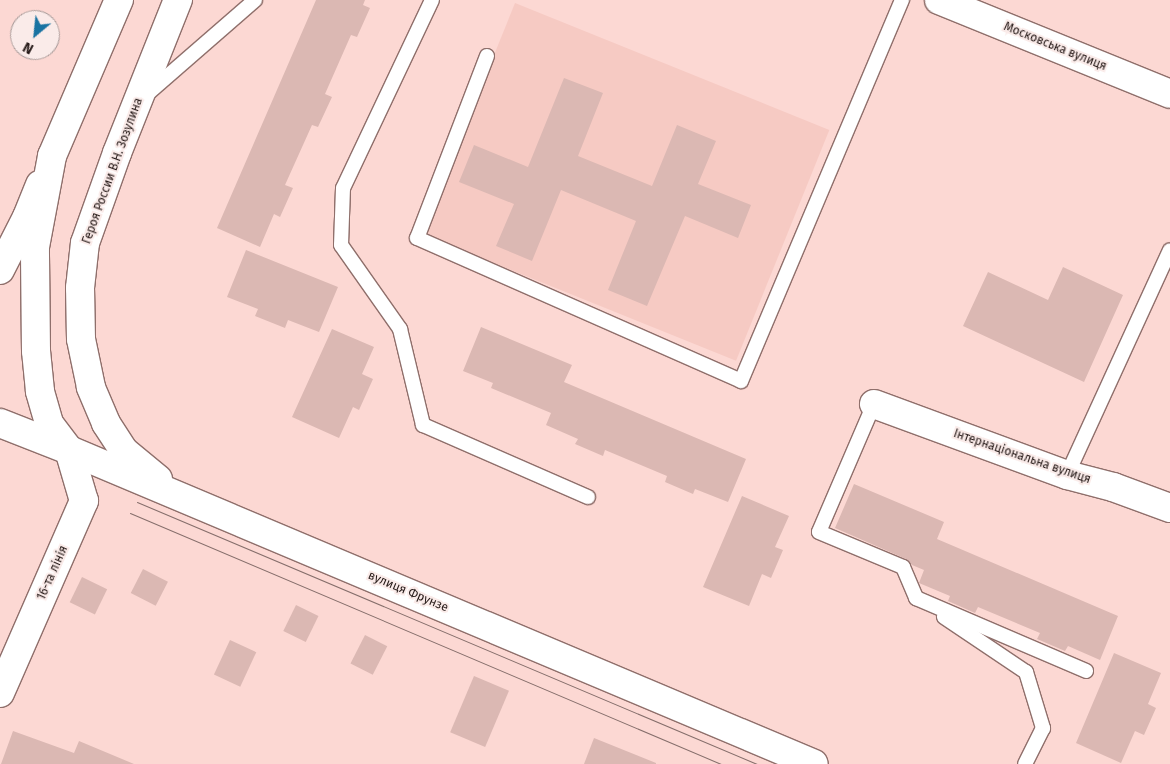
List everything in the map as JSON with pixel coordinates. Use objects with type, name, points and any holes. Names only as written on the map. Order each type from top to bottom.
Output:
[{"type":"main road","points":[[0,270],[27,217],[119,0]]},
{"type":"main road","name":"Героя России В.Н. Зозулина","points":[[177,495],[124,451],[106,423],[91,387],[81,339],[80,288],[85,243],[137,102],[178,0]]},
{"type":"main road","name":"Московська вулиця","points":[[939,0],[1170,94]]},
{"type":"main road","points":[[52,156],[35,248],[36,351],[40,391],[49,423],[69,450]]},
{"type":"main road","name":"Інтернаціональна вулиця","points":[[874,404],[1067,475],[1114,487],[1170,508]]},
{"type":"main road","name":"вулиця Фрунзе","points":[[0,423],[177,495],[814,764]]},
{"type":"main road","name":"16-та лінія","points":[[0,693],[84,501],[69,450]]},
{"type":"lane","points":[[137,102],[255,0]]},
{"type":"lane","points":[[432,0],[343,188],[341,245],[400,329],[423,425],[588,497]]},
{"type":"lane","points":[[487,56],[417,238],[741,381],[902,0]]},
{"type":"lane","points":[[1067,475],[1170,250]]},
{"type":"lane","points":[[874,404],[819,532],[903,566],[916,598],[1026,672],[1043,728],[1025,764]]},
{"type":"lane","points":[[916,598],[1086,671]]},
{"type":"shaded area","points":[[515,3],[829,130],[736,361],[422,234]]},
{"type":"building","points":[[316,0],[365,0],[363,5],[370,8],[357,37],[351,35],[325,94],[332,97],[318,127],[312,125],[285,185],[293,188],[280,217],[274,214],[260,247],[217,228]]},
{"type":"building","points":[[564,78],[603,93],[578,156],[652,186],[677,125],[716,141],[698,184],[751,205],[738,238],[685,216],[647,306],[608,290],[636,221],[561,190],[532,261],[496,246],[514,204],[459,182],[474,145],[528,167]]},
{"type":"building","points":[[246,250],[338,287],[319,332],[288,320],[285,328],[255,316],[258,309],[227,297]]},
{"type":"building","points":[[1063,267],[1123,295],[1084,382],[963,326],[988,272],[1048,300]]},
{"type":"building","points":[[481,327],[572,365],[564,382],[746,459],[728,502],[695,489],[693,494],[665,482],[667,476],[605,450],[603,456],[575,444],[578,439],[546,425],[551,413],[491,388],[493,383],[463,371]]},
{"type":"building","points":[[332,329],[374,347],[362,374],[373,379],[359,410],[353,407],[339,438],[292,417]]},
{"type":"building","points":[[854,484],[944,522],[937,539],[1118,616],[1100,660],[1068,646],[1065,651],[1037,639],[1040,633],[978,607],[975,613],[948,601],[950,596],[919,583],[924,570],[912,565],[906,559],[835,528]]},
{"type":"building","points":[[742,496],[789,516],[775,547],[783,550],[771,578],[762,574],[749,606],[703,587]]},
{"type":"building","points":[[143,569],[168,582],[156,606],[131,593]]},
{"type":"building","points":[[82,577],[107,589],[95,614],[70,602]]},
{"type":"building","points":[[296,605],[318,616],[306,642],[283,631]]},
{"type":"building","points":[[365,635],[387,646],[373,675],[350,664]]},
{"type":"building","points":[[230,640],[256,652],[240,687],[214,674]]},
{"type":"building","points":[[1114,653],[1161,673],[1148,704],[1156,708],[1144,735],[1135,731],[1121,763],[1076,743]]},
{"type":"building","points":[[474,676],[509,691],[485,747],[450,732]]},
{"type":"building","points":[[13,731],[74,753],[79,741],[134,764],[1,764]]},
{"type":"building","points":[[594,738],[656,763],[656,764],[584,764]]},
{"type":"tram line","points":[[137,502],[757,764]]},
{"type":"tram line","points":[[130,513],[721,764]]}]
